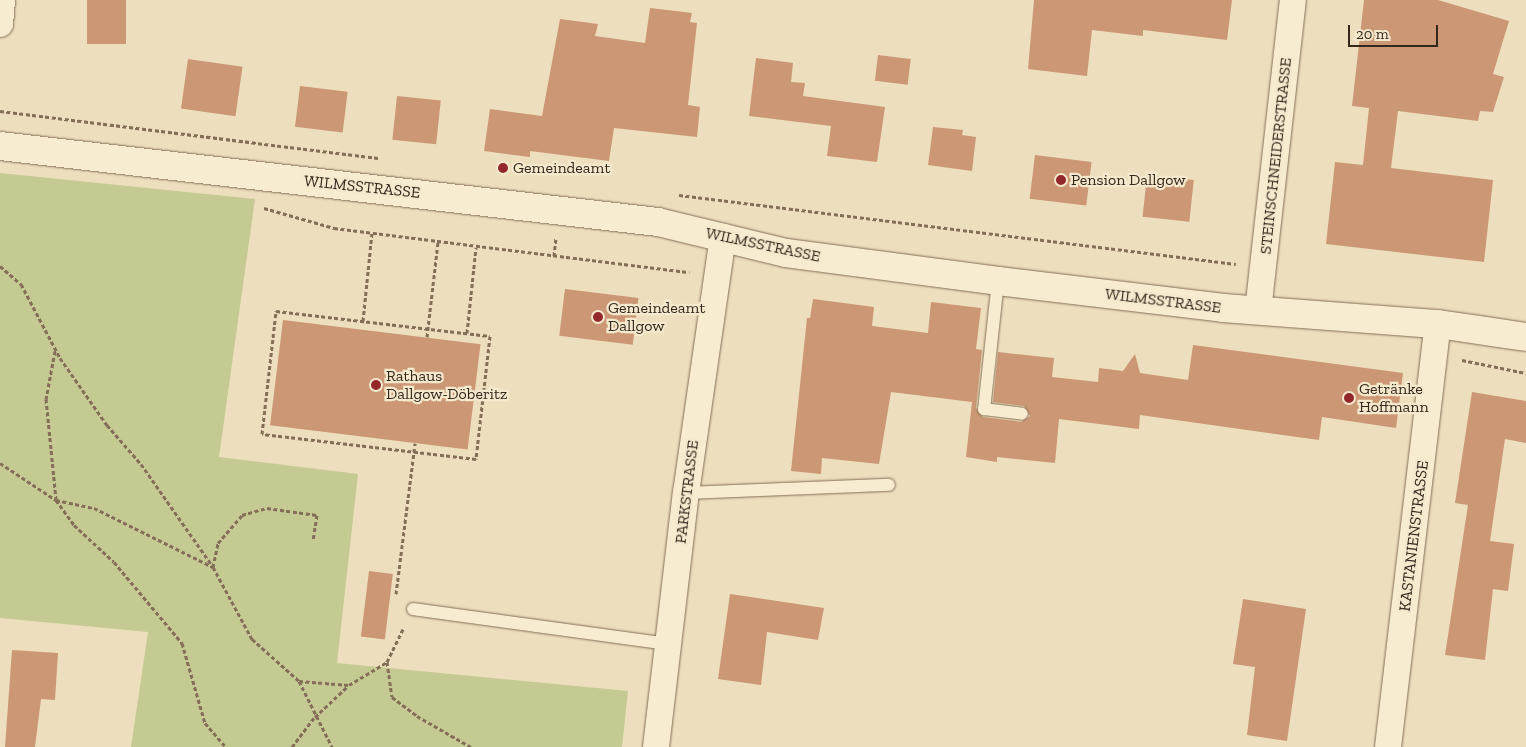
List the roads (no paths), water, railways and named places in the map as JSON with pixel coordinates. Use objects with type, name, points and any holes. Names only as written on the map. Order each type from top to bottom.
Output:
[{"type":"street","points":[[0,24],[2,0]]},
{"type":"street","name":"STEINSCHNEIDERSTRASSE","points":[[1258,311],[1293,0]]},
{"type":"street","name":"WILMSSTRASSE","points":[[0,146],[648,220],[786,253],[998,281],[1258,311],[1438,324],[1526,338]]},
{"type":"street","name":"PARKSTRASSE","points":[[656,747],[686,494],[723,237]]},
{"type":"street","name":"KASTANIENSTRASSE","points":[[1388,747],[1438,324]]},
{"type":"lane","points":[[998,281],[984,409],[1022,414]]},
{"type":"lane","points":[[686,494],[889,485]]},
{"type":"lane","points":[[413,609],[668,644]]},
{"type":"place","name":"Gemeindeamt","points":[[503,168]]},
{"type":"place","name":"Pension Dallgow","points":[[1061,180]]},
{"type":"place","name":"Gemeindeamt Dallgow","points":[[598,317]]},
{"type":"place","name":"Rathaus Dallgow-Döberitz","points":[[376,385]]},
{"type":"place","name":"Getränke Hoffmann","points":[[1349,398]]}]
